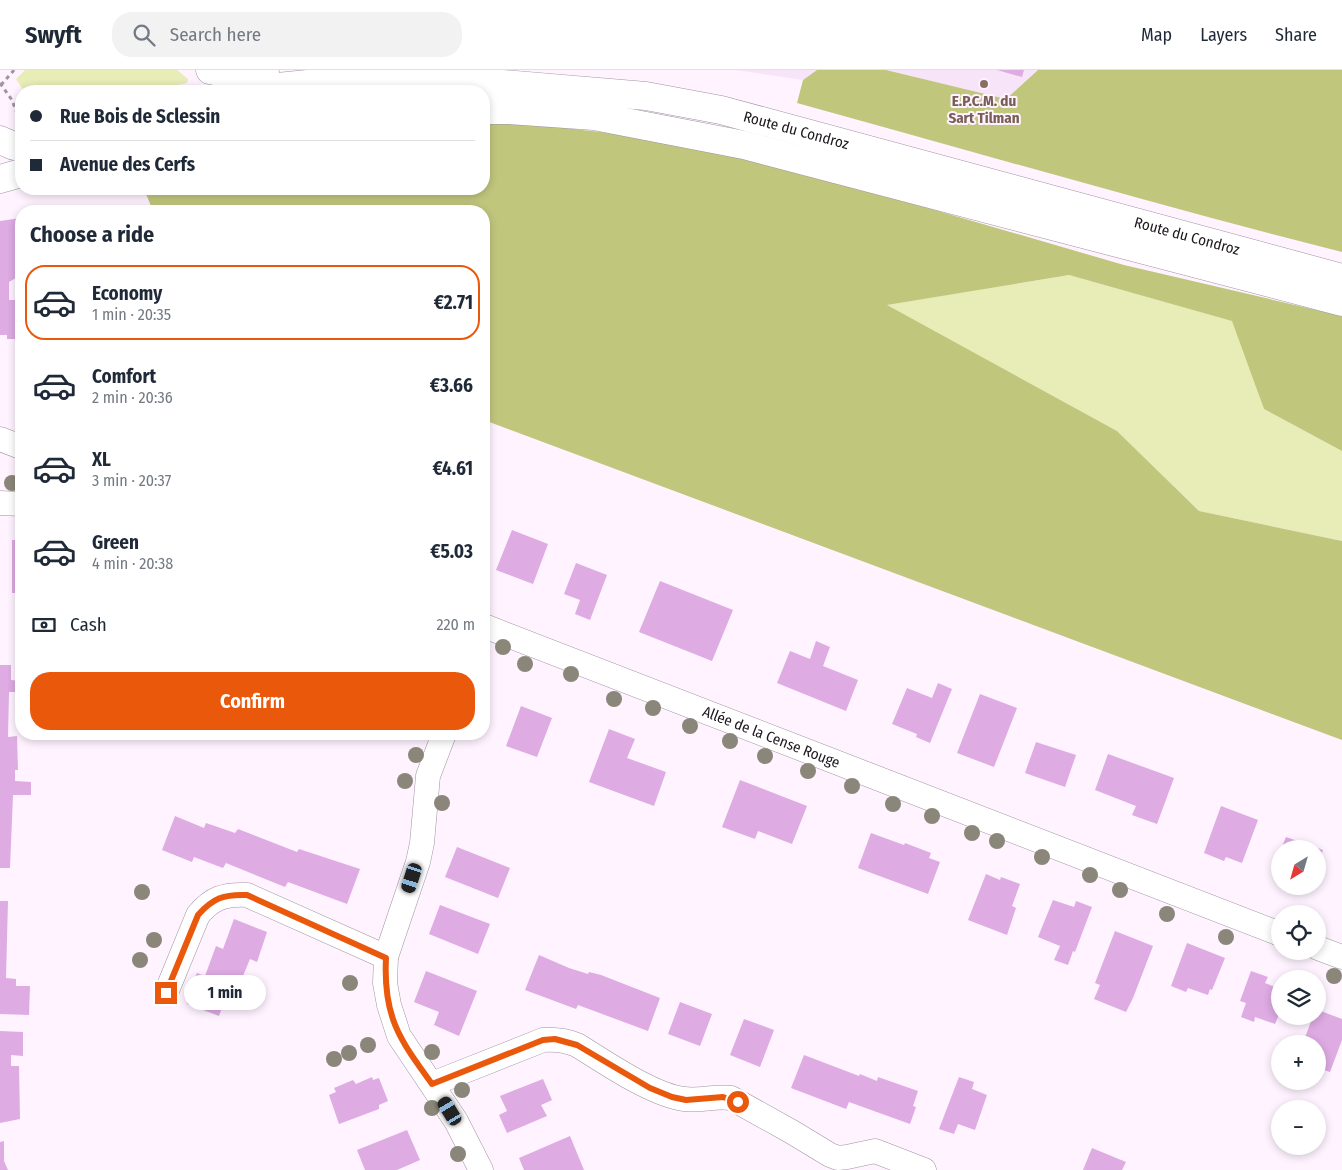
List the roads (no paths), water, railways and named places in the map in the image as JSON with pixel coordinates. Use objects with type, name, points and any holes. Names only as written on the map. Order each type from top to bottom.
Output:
[{"type":"main road","points":[[210,70],[238,76],[292,70]]},
{"type":"main road","points":[[334,70],[384,74]]},
{"type":"main road","name":"Route du Condroz","points":[[297,85],[384,74],[646,96],[721,110],[1342,278]]},
{"type":"main road","name":"Route du Condroz","points":[[490,110],[594,116],[744,144],[1342,302]]},
{"type":"main road","points":[[0,140],[14,146],[15,144]]},
{"type":"main road","points":[[0,179],[15,175]]},
{"type":"street","points":[[0,439],[15,445]]},
{"type":"street","points":[[0,503],[15,504]]},
{"type":"street","name":"Allée de la Cense Rouge","points":[[490,632],[1271,931]]},
{"type":"street","points":[[442,740],[428,776],[422,843],[418,862],[386,958],[385,983],[393,1020],[399,1036],[456,1121],[480,1170]]},
{"type":"street","points":[[166,993],[198,915],[206,906],[225,896],[247,895],[386,958]]},
{"type":"street","points":[[1326,951],[1342,958]]},
{"type":"street","points":[[432,1084],[543,1040],[565,1040],[577,1045],[659,1093],[686,1100],[731,1098],[792,1132],[820,1150],[836,1164],[876,1151],[924,1170]]},
{"type":"place","name":"E.P.C.M. du Sart Tilman","points":[[984,84]]}]
